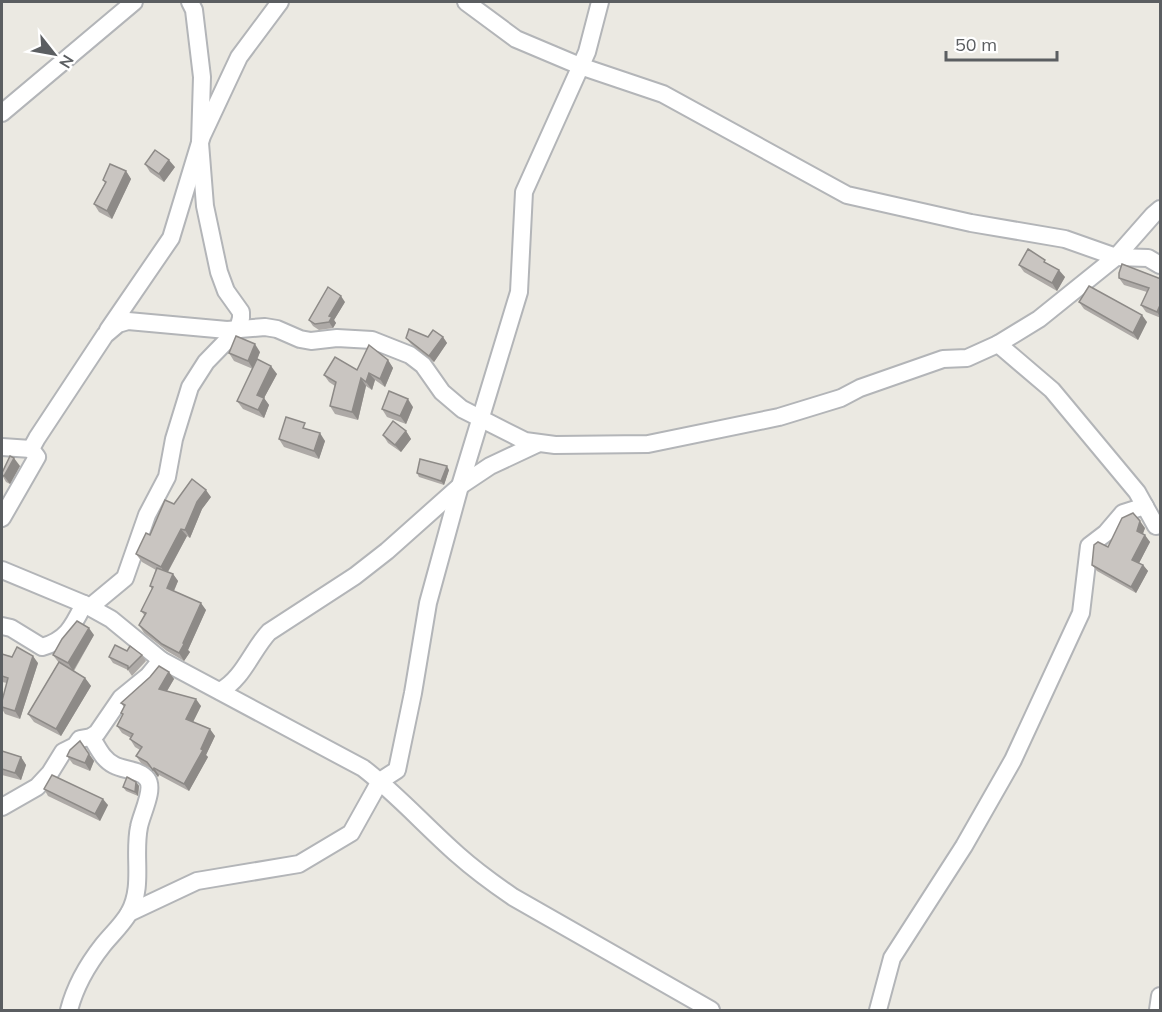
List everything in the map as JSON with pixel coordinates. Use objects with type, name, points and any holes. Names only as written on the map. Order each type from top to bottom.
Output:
[{"type":"street","points":[[2,112],[134,2]]},
{"type":"street","points":[[2,626],[11,628],[42,647],[55,644],[63,638],[87,606],[125,578],[147,515],[167,477],[174,440],[190,387],[206,362],[238,329],[242,318],[241,312],[226,291],[219,272],[205,206],[200,143],[202,77],[194,10],[190,2]]},
{"type":"street","points":[[31,449],[171,238],[200,143],[239,57],[280,2]]},
{"type":"street","points":[[466,2],[516,39],[580,66],[663,94],[847,195],[971,224],[1065,239],[1116,257],[1148,258],[1161,265]]},
{"type":"street","points":[[129,914],[197,881],[299,864],[351,833],[380,781],[397,770],[428,603],[460,486],[519,292],[524,192],[586,52],[600,2]]},
{"type":"street","points":[[105,335],[117,324],[128,321],[227,330],[277,329],[311,341],[337,338],[372,340],[410,355],[442,392],[462,409],[525,441],[537,444],[638,445],[780,417],[841,398],[860,388],[943,359],[967,358],[998,344],[1040,319],[1116,257],[1161,209]]},
{"type":"street","points":[[998,344],[1052,390],[1137,492],[1159,527]]},
{"type":"street","points":[[220,690],[234,681],[269,632],[355,576],[460,486],[490,466],[537,444]]},
{"type":"street","points":[[2,447],[31,449],[37,457],[2,520]]},
{"type":"street","points":[[878,1011],[892,958],[964,846],[1013,760],[1081,613],[1089,546],[1106,533],[1123,513],[1145,506]]},
{"type":"street","points":[[2,570],[87,606],[111,619],[161,660],[347,759],[380,781],[483,877],[513,897],[711,1011]]},
{"type":"street","points":[[2,807],[38,787],[51,772],[63,752],[75,746],[80,739],[97,733],[121,698],[148,676],[161,660]]},
{"type":"street","points":[[69,1011],[77,988],[91,962],[129,914],[137,889],[139,826],[147,799],[149,782],[142,774],[115,766],[107,761],[91,736]]},
{"type":"street","points":[[1158,1011],[1161,996]]},
{"type":"building","points":[[155,150],[169,160],[159,174],[145,164]]},
{"type":"building","points":[[110,164],[126,171],[107,211],[94,204],[106,182],[103,180]]},
{"type":"building","points":[[1028,249],[1059,270],[1052,283],[1019,265]]},
{"type":"building","points":[[1122,264],[1161,279],[1161,303],[1157,312],[1141,305],[1149,288],[1119,278]]},
{"type":"building","points":[[1089,286],[1142,315],[1133,333],[1079,302]]},
{"type":"building","points":[[328,287],[341,296],[329,316],[332,317],[329,322],[315,324],[309,320]]},
{"type":"building","points":[[409,329],[428,337],[433,330],[443,337],[429,356],[406,338]]},
{"type":"building","points":[[236,336],[255,344],[248,361],[229,353]]},
{"type":"building","points":[[369,345],[388,360],[380,379],[369,373],[366,382],[361,378],[352,412],[330,406],[336,382],[324,375],[335,357],[357,370]]},
{"type":"building","points":[[257,359],[271,366],[257,395],[264,398],[258,410],[237,401]]},
{"type":"building","points":[[389,391],[408,399],[400,416],[382,409]]},
{"type":"building","points":[[286,417],[305,423],[303,428],[320,433],[314,451],[279,439]]},
{"type":"building","points":[[393,421],[406,431],[395,445],[383,435]]},
{"type":"building","points":[[10,456],[14,458],[4,476],[2,473]]},
{"type":"building","points":[[420,459],[447,466],[441,481],[417,473]]},
{"type":"building","points":[[192,479],[206,490],[197,502],[185,530],[181,529],[161,567],[136,554],[146,533],[150,535],[165,500],[174,504]]},
{"type":"building","points":[[1133,513],[1140,521],[1137,531],[1145,535],[1132,560],[1143,565],[1131,587],[1092,565],[1094,545],[1098,542],[1108,547],[1122,518]]},
{"type":"building","points":[[157,568],[173,574],[167,588],[201,603],[179,653],[162,644],[139,625],[146,613],[141,611],[153,587],[150,586]]},
{"type":"building","points":[[77,621],[89,628],[68,663],[53,655],[62,639]]},
{"type":"building","points":[[115,645],[127,651],[130,646],[142,655],[128,669],[128,666],[109,657]]},
{"type":"building","points":[[17,647],[33,656],[15,711],[2,707],[8,678],[2,676],[2,654],[12,657]]},
{"type":"building","points":[[59,662],[85,678],[56,729],[28,714]]},
{"type":"building","points":[[159,666],[169,672],[159,689],[196,699],[186,719],[210,729],[201,749],[203,750],[184,784],[154,768],[153,770],[147,762],[136,756],[142,747],[130,739],[133,734],[117,726],[125,705],[121,703]]},
{"type":"building","points":[[80,741],[89,754],[85,763],[67,756]]},
{"type":"building","points":[[2,751],[21,757],[15,773],[2,769]]},
{"type":"building","points":[[52,775],[103,799],[95,814],[44,789]]},
{"type":"building","points":[[127,777],[136,782],[135,792],[123,787]]}]
